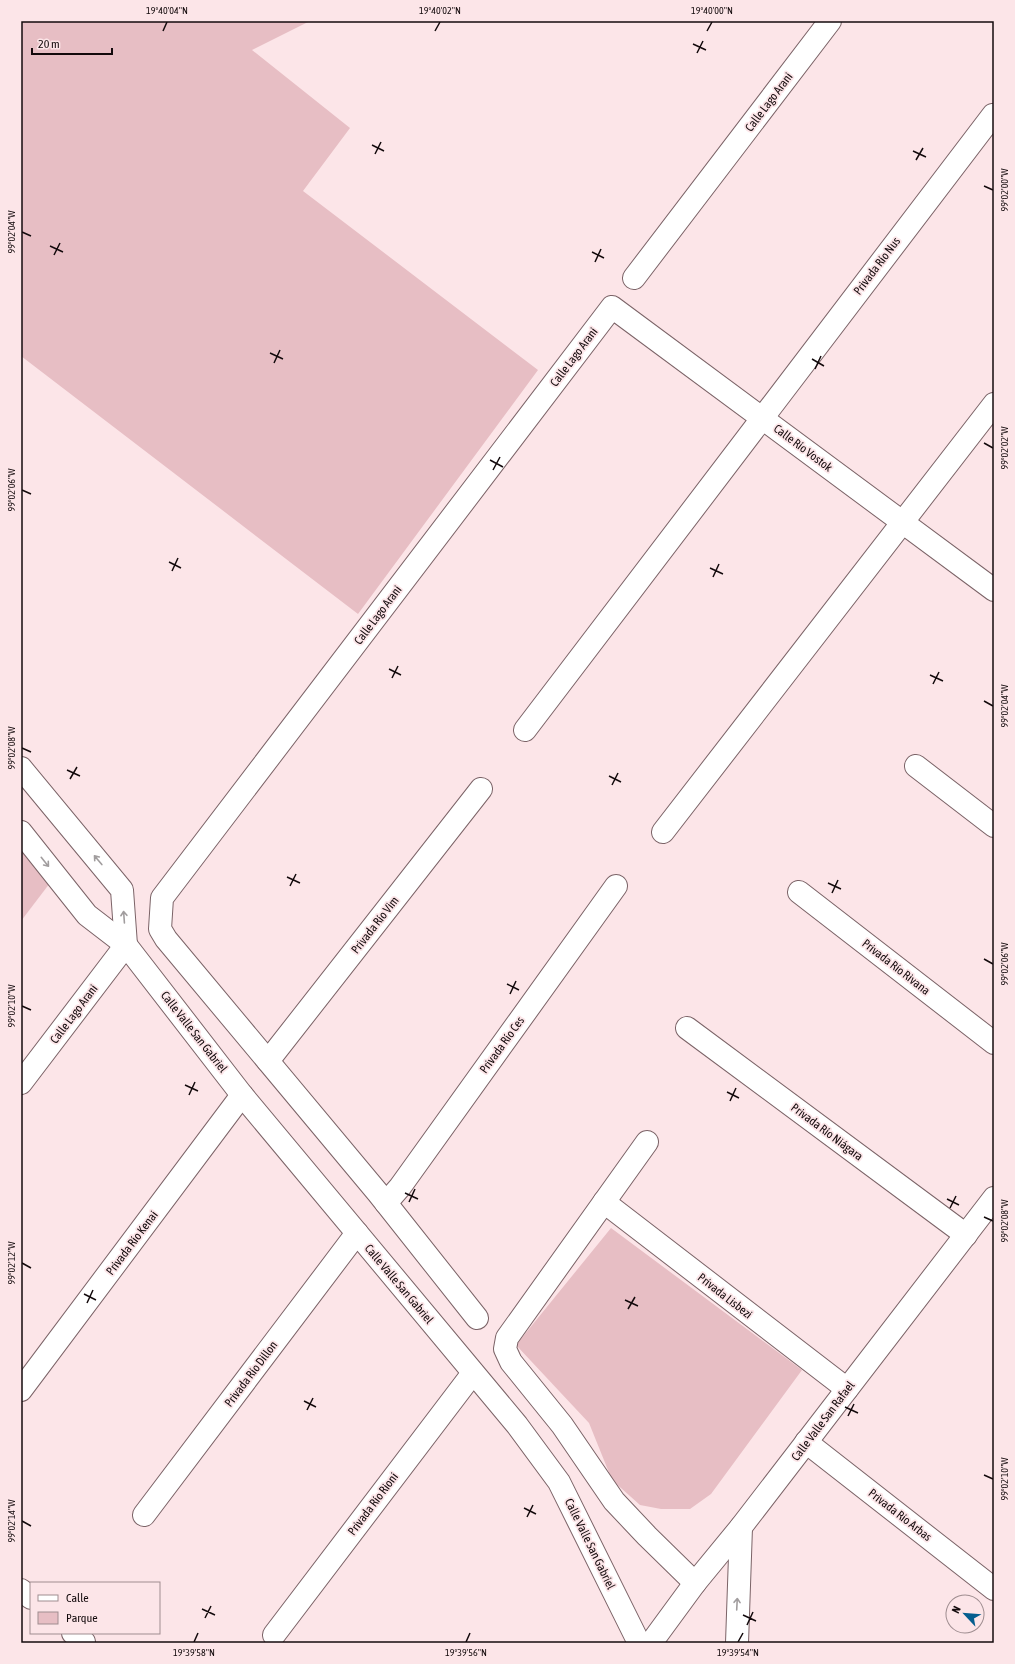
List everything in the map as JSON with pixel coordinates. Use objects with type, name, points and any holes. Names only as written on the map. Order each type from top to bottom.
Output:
[{"type":"street","name":"Calle Lago Arani","points":[[634,278],[830,21]]},
{"type":"street","name":"Privada Río Nus","points":[[525,730],[993,115]]},
{"type":"street","name":"Calle Lago Arani","points":[[268,1061],[166,939],[160,929],[162,898],[612,307]]},
{"type":"street","name":"Calle Río Vostok","points":[[612,307],[994,590]]},
{"type":"street","points":[[663,832],[994,404]]},
{"type":"street","points":[[916,766],[994,826]]},
{"type":"street","points":[[21,768],[122,890],[126,945]]},
{"type":"street","name":"Privada Río Vim","points":[[268,1061],[481,789]]},
{"type":"street","name":"Calle Valle San Gabriel","points":[[21,832],[87,915],[126,945],[242,1095],[517,1425],[559,1482],[639,1643]]},
{"type":"street","name":"Privada Río Ces","points":[[386,1203],[400,1187],[616,886]]},
{"type":"street","name":"Privada Río Rivana","points":[[799,892],[994,1043]]},
{"type":"street","name":"Calle Lago Arani","points":[[21,1083],[126,945]]},
{"type":"street","name":"Privada Río Niágara","points":[[687,1028],[966,1235]]},
{"type":"street","points":[[268,1061],[386,1203],[477,1318]]},
{"type":"street","name":"Privada Río Kenai","points":[[21,1390],[242,1095]]},
{"type":"street","points":[[647,1142],[507,1338],[505,1349],[511,1362],[562,1425],[614,1501],[695,1583]]},
{"type":"street","name":"Calle Valle San Rafael","points":[[651,1643],[695,1583],[741,1527],[994,1198]]},
{"type":"street","name":"Privada Lisbezi","points":[[604,1202],[847,1389]]},
{"type":"street","name":"Privada Río Dillon","points":[[144,1514],[357,1233]]},
{"type":"street","name":"Privada Río Rioni","points":[[274,1635],[473,1373]]},
{"type":"street","name":"Privada Río Arbas","points":[[806,1442],[994,1589]]},
{"type":"street","points":[[737,1643],[741,1527]]},
{"type":"street","points":[[21,1590],[30,1597]]},
{"type":"green space","points":[[21,21],[310,21],[252,50],[350,128],[303,191],[538,370],[358,614],[21,356]]},
{"type":"green space","points":[[21,842],[53,879],[21,921]]},
{"type":"green space","points":[[611,1228],[802,1370],[711,1494],[690,1509],[661,1509],[640,1505],[612,1480],[589,1423],[516,1345]]}]
